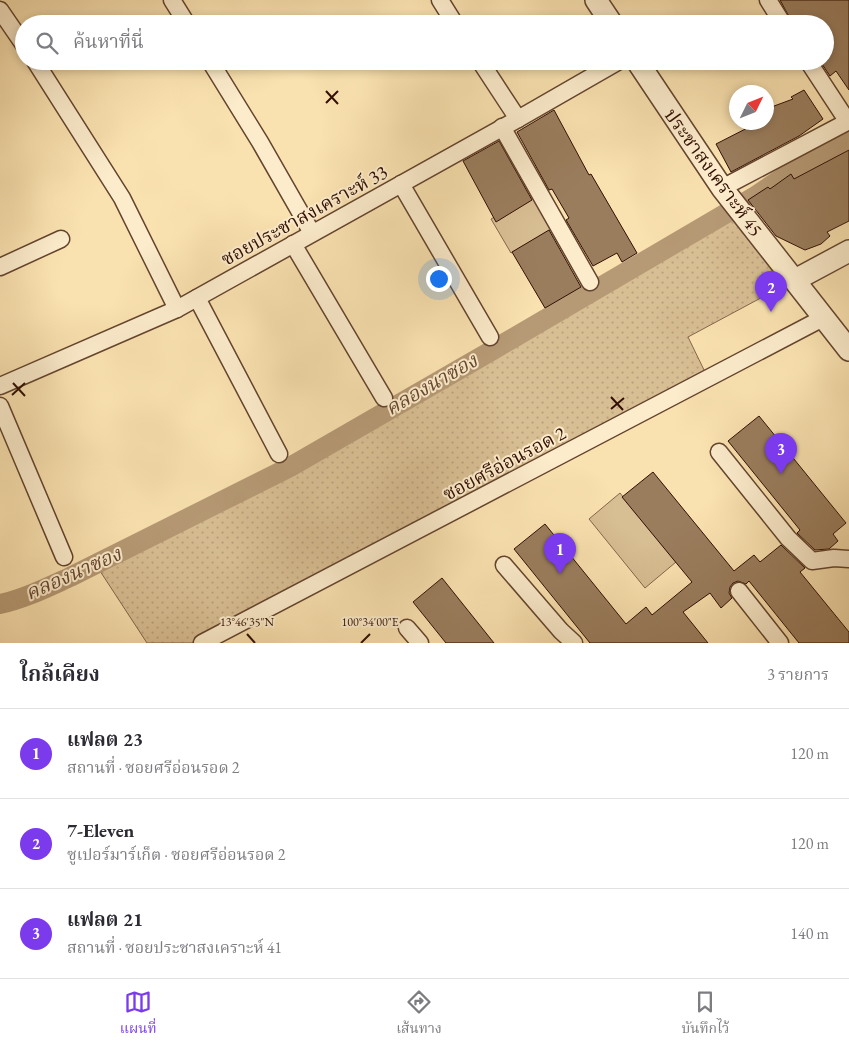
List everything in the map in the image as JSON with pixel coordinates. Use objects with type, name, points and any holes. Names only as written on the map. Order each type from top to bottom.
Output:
[{"type":"street","points":[[172,0],[181,15]]},
{"type":"street","points":[[440,0],[449,15]]},
{"type":"street","points":[[596,0],[606,15]]},
{"type":"street","points":[[768,0],[778,15]]},
{"type":"street","points":[[0,10],[15,32]]},
{"type":"street","points":[[41,70],[122,198],[177,309]]},
{"type":"street","points":[[216,70],[260,142],[312,233]]},
{"type":"street","points":[[486,70],[518,119]]},
{"type":"street","name":"ซอยประชาสงเคราะห์ 33","points":[[0,386],[177,309],[603,70]]},
{"type":"street","name":"ประชาสงเคราะห์ 45","points":[[643,70],[722,188],[849,350]]},
{"type":"street","points":[[722,188],[848,122],[814,70]]},
{"type":"street","points":[[502,128],[590,282]]},
{"type":"street","points":[[401,184],[490,337]]},
{"type":"street","points":[[0,266],[61,239]]},
{"type":"street","points":[[293,244],[384,398]]},
{"type":"street","points":[[795,280],[849,251]]},
{"type":"street","points":[[197,298],[279,454]]},
{"type":"street","name":"ซอยศรีอ่อนรอด 2","points":[[202,643],[823,318]]},
{"type":"street","points":[[0,406],[64,557]]},
{"type":"street","points":[[719,452],[788,538],[812,561],[849,558]]},
{"type":"street","points":[[504,565],[561,631],[574,643]]},
{"type":"street","points":[[739,591],[780,643]]},
{"type":"street","points":[[407,628],[420,643]]},
{"type":"shaded area","points":[[536,194],[554,228],[511,253],[491,219]]},
{"type":"shaded area","points":[[731,215],[785,285],[688,337],[706,374],[193,643],[147,643],[100,571],[462,377]]},
{"type":"shaded area","points":[[620,493],[676,562],[645,588],[589,519]]},
{"type":"building","points":[[780,0],[849,0],[849,90],[836,71],[830,76],[826,70],[834,70],[834,15],[788,15]]},
{"type":"building","points":[[804,90],[823,119],[799,136],[731,172],[716,144],[743,130],[774,130],[774,106],[793,99],[791,97]]},
{"type":"building","points":[[554,110],[589,175],[591,174],[637,253],[622,262],[617,253],[593,266],[566,220],[569,218],[552,189],[549,190],[517,132]]},
{"type":"building","points":[[499,141],[532,200],[496,222],[463,161]]},
{"type":"building","points":[[849,150],[849,221],[827,232],[830,236],[821,244],[805,250],[776,236],[748,200],[768,187],[770,189],[791,174],[794,179]]},
{"type":"building","points":[[549,230],[581,287],[545,308],[512,252]]},
{"type":"building","points":[[759,416],[846,523],[833,534],[838,541],[829,549],[815,550],[797,533],[800,530],[728,441]]},
{"type":"building","points":[[653,472],[734,571],[754,555],[760,562],[781,545],[805,568],[800,572],[849,632],[849,643],[799,643],[749,581],[746,584],[738,581],[730,587],[729,593],[732,598],[721,608],[710,593],[683,612],[708,643],[590,643],[514,549],[545,524],[626,624],[646,607],[652,615],[692,582],[622,497]]},
{"type":"building","points":[[442,578],[494,643],[446,643],[413,602]]},
{"type":"waterway","name":"คลองนาซอง","points":[[0,604],[45,589],[290,467],[754,197],[794,170],[849,138]]},
{"type":"place","name":"7-Eleven","points":[[771,312]]},
{"type":"place","name":"แฟลต 21","points":[[781,474]]},
{"type":"place","name":"แฟลต 23","points":[[560,574]]}]
